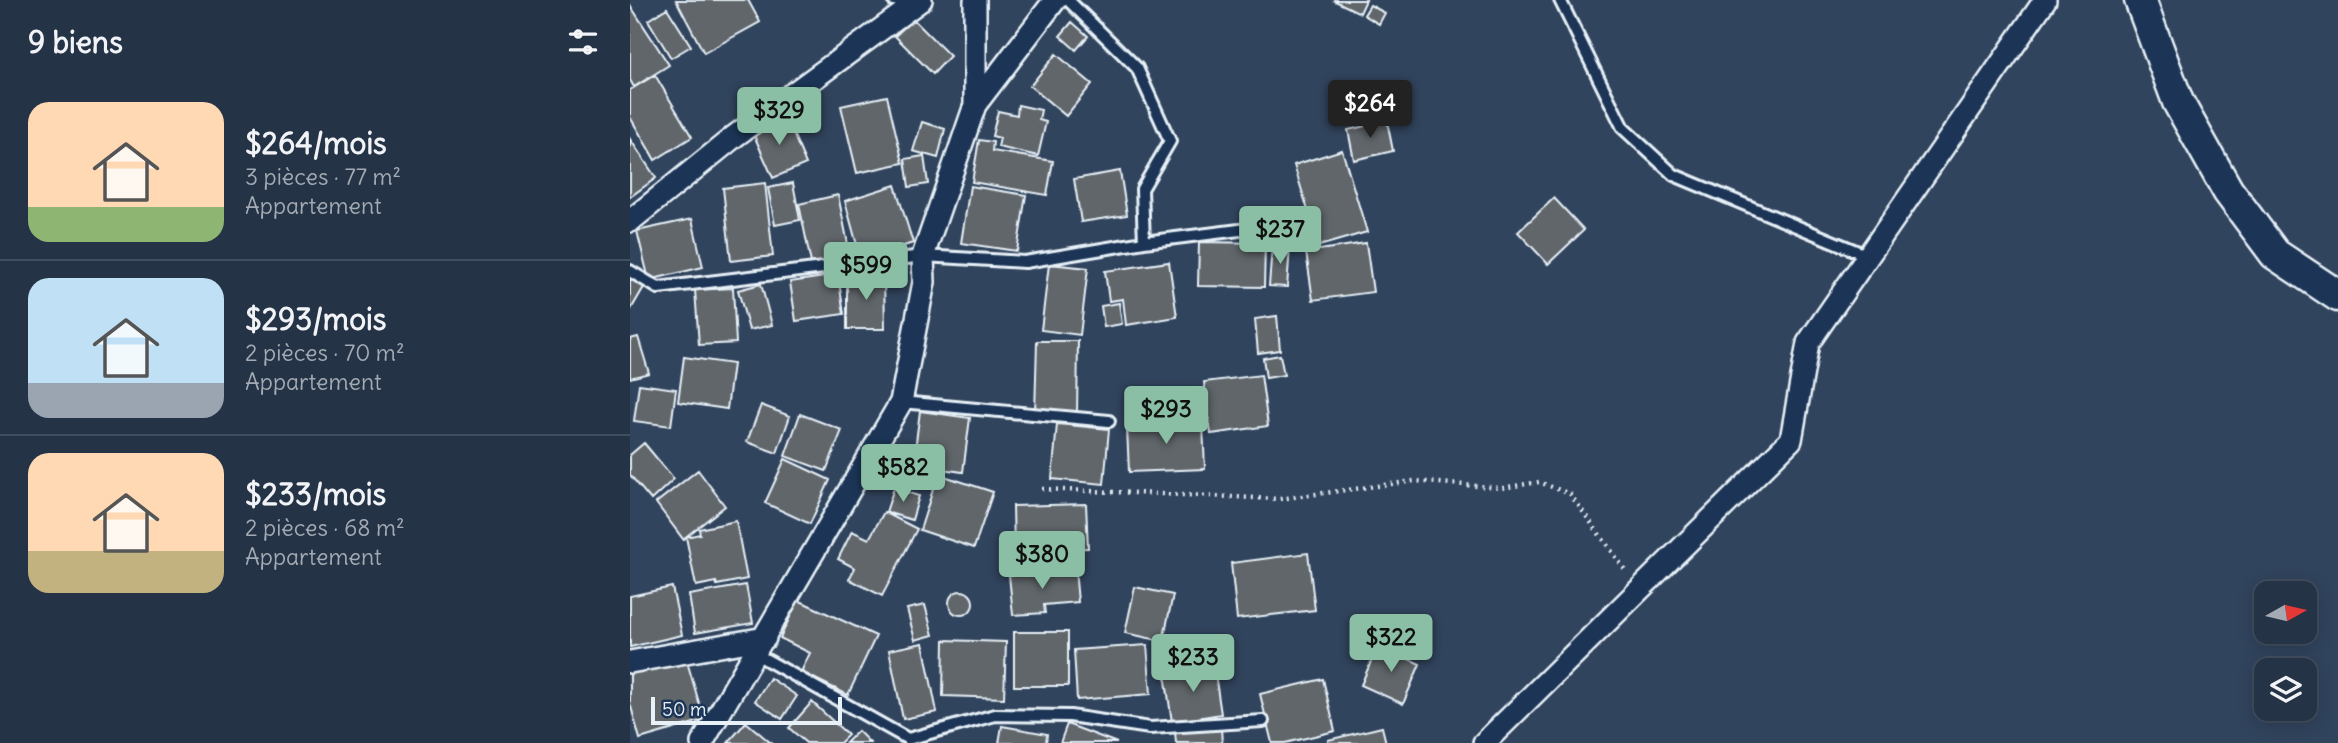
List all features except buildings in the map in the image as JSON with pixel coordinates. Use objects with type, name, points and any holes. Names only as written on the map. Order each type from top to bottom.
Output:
[{"type":"street","points":[[975,0],[975,105]]},
{"type":"street","points":[[702,743],[901,402],[924,282],[923,256],[975,105],[1055,0]]},
{"type":"street","points":[[1484,743],[1791,440],[1808,343],[2045,0]]},
{"type":"street","points":[[2140,0],[2178,102],[2228,191],[2275,254],[2338,296]]},
{"type":"street","points":[[630,221],[909,2]]},
{"type":"street","points":[[630,662],[760,646]]},
{"type":"lane","points":[[1068,0],[1137,68],[1170,141],[1142,190],[1144,242]]},
{"type":"lane","points":[[1560,0],[1623,128],[1674,176],[1868,256]]},
{"type":"lane","points":[[630,271],[658,288],[923,256],[1025,262],[1144,242],[1279,225]]},
{"type":"lane","points":[[901,402],[1109,421]]},
{"type":"lane","points":[[760,646],[908,739],[930,738],[995,715],[1070,716],[1150,728],[1263,721]]},
{"type":"path","points":[[1042,489],[1279,499],[1414,481],[1502,488],[1539,482],[1570,494],[1640,589]]}]
